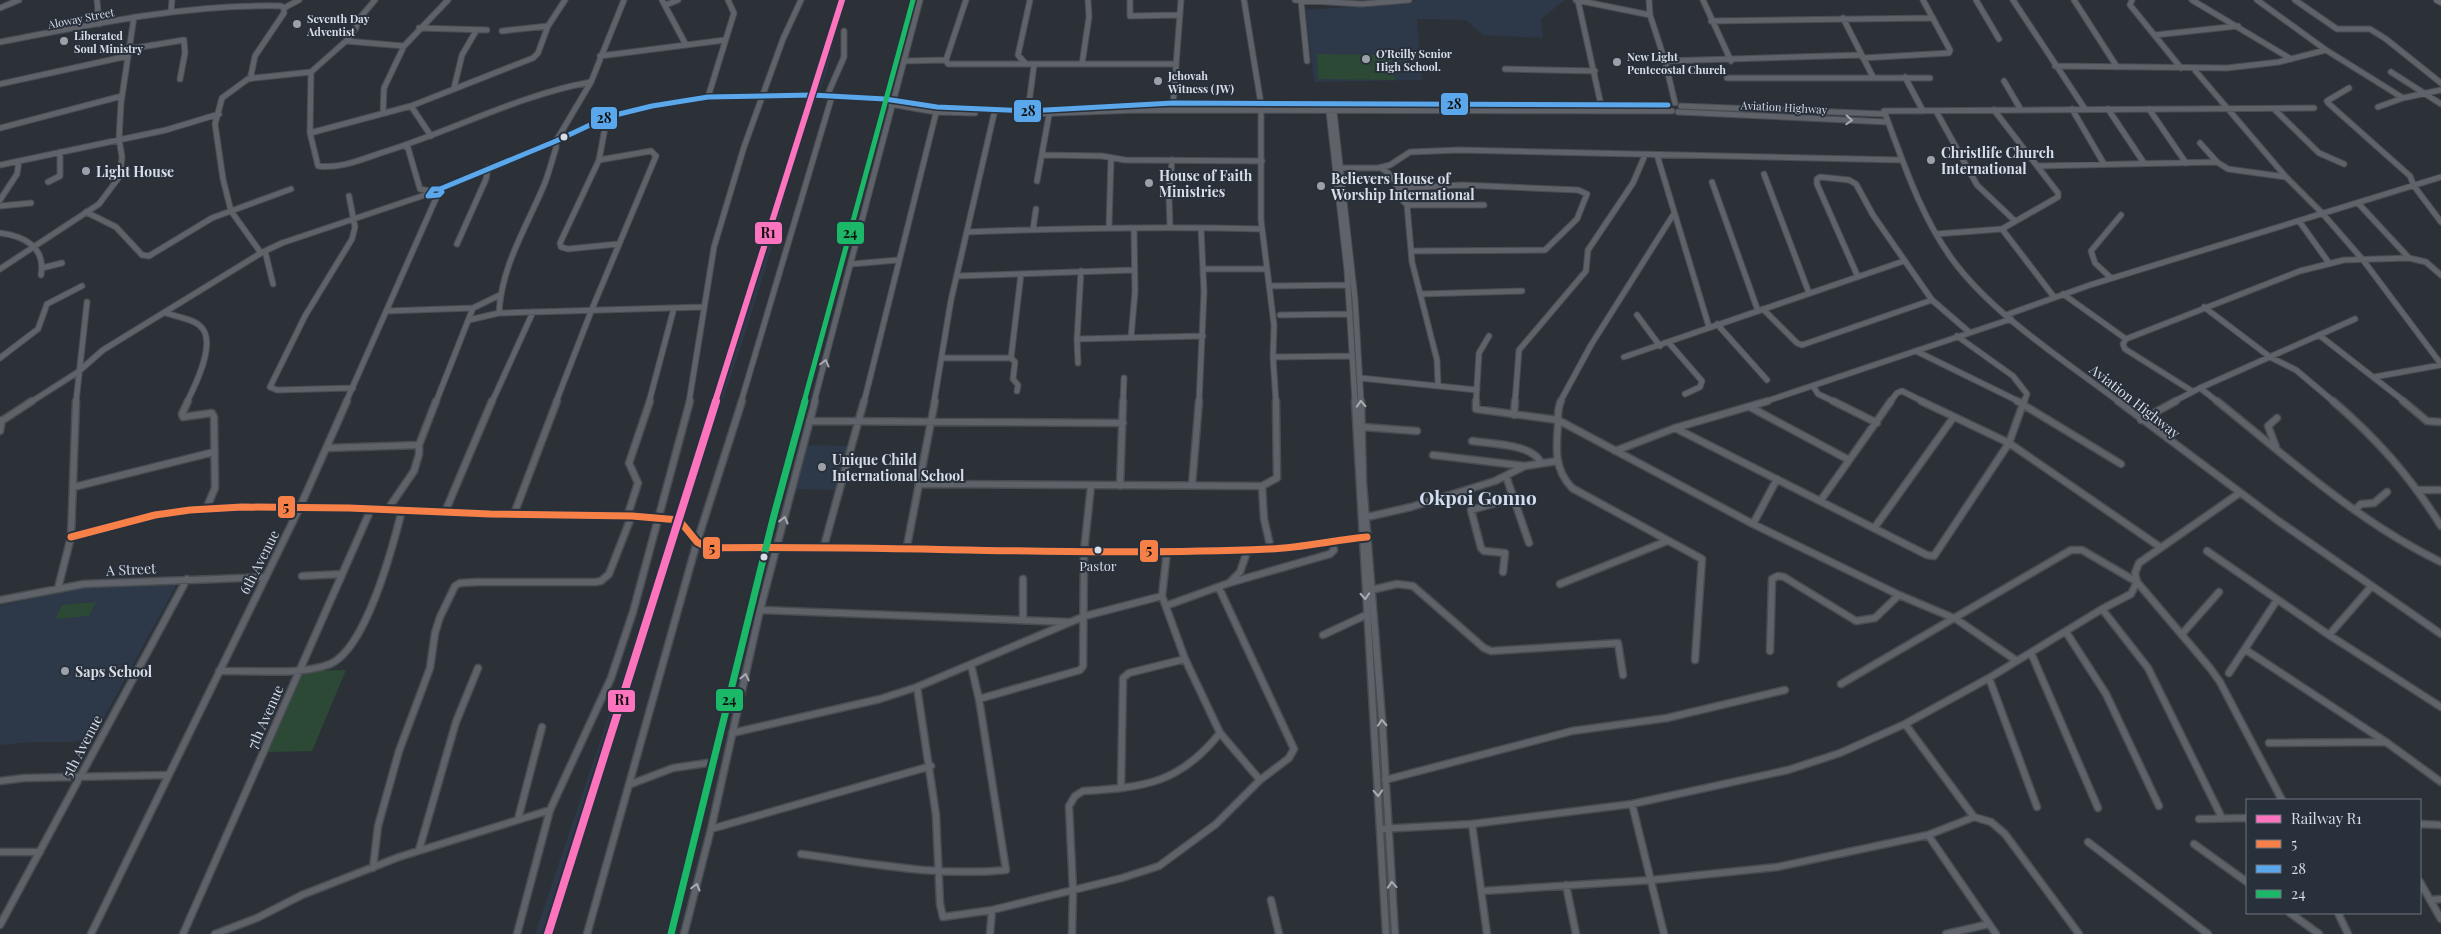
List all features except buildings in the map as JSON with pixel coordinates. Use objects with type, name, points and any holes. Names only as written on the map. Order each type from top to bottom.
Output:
[{"type":"main road","points":[[2437,0],[2441,2]]},
{"type":"street","points":[[0,8],[19,0]]},
{"type":"street","points":[[97,0],[100,9],[99,24]]},
{"type":"street","points":[[171,10],[172,0]]},
{"type":"street","points":[[254,78],[250,70],[255,56],[284,13],[284,8],[299,0]]},
{"type":"street","points":[[273,284],[271,270],[263,252],[231,211],[223,179],[216,124],[222,98],[248,79],[311,72],[346,40],[356,28],[358,20],[375,0]]},
{"type":"street","points":[[383,112],[384,88],[404,46],[419,28],[448,0]]},
{"type":"street","points":[[310,133],[411,106],[533,58],[538,53],[548,26],[565,0]]},
{"type":"street","points":[[499,313],[500,295],[519,237],[548,176],[556,141],[591,82],[624,0]]},
{"type":"street","points":[[662,0],[686,45]]},
{"type":"street","points":[[666,5],[678,0]]},
{"type":"street","points":[[708,97],[734,13],[728,0]]},
{"type":"street","points":[[517,934],[550,810],[611,678],[642,583],[657,518],[690,400],[716,241],[744,147],[783,39],[800,0]]},
{"type":"street","points":[[671,934],[766,546],[913,0]]},
{"type":"street","points":[[684,934],[711,829],[760,610],[920,0]]},
{"type":"street","points":[[946,60],[966,0]]},
{"type":"street","points":[[1027,64],[1018,55],[1030,0]]},
{"type":"street","points":[[1082,64],[1089,17],[1088,0]]},
{"type":"street","points":[[1130,0],[1130,16],[1179,15]]},
{"type":"street","points":[[1172,110],[1181,0]]},
{"type":"street","points":[[1244,0],[1247,31],[1253,45],[1258,74],[1260,104]]},
{"type":"street","points":[[1295,0],[1333,2],[1409,0]]},
{"type":"street","points":[[1601,104],[1595,71],[1577,0],[1650,15]]},
{"type":"street","points":[[883,106],[893,105],[994,114],[1049,115],[1172,110],[1332,112],[1672,111],[1680,109],[1675,103],[1665,61],[1650,15],[1649,0]]},
{"type":"street","points":[[1703,0],[1731,61]]},
{"type":"street","points":[[1665,61],[1731,61],[1949,53],[1950,50],[1923,0]]},
{"type":"street","points":[[1976,0],[1999,39]]},
{"type":"street","points":[[2013,0],[2085,109]]},
{"type":"street","points":[[2074,0],[2117,67]]},
{"type":"street","points":[[2132,0],[2130,5],[2180,68]]},
{"type":"street","points":[[2192,0],[2291,59]]},
{"type":"street","points":[[2257,0],[2326,50],[2403,98]]},
{"type":"street","points":[[2295,0],[2337,29],[2370,29],[2386,39],[2441,83]]},
{"type":"street","points":[[1301,1],[1307,61]]},
{"type":"street","name":"Aloway Street","points":[[0,42],[171,10],[233,5],[271,5],[284,8]]},
{"type":"street","points":[[0,269],[99,204],[120,176],[122,157],[119,139],[122,96],[134,17]]},
{"type":"street","points":[[1843,18],[1873,77]]},
{"type":"street","points":[[1711,20],[1933,18]]},
{"type":"street","points":[[502,31],[548,26]]},
{"type":"street","points":[[2155,35],[2238,26]]},
{"type":"street","points":[[419,28],[487,30]]},
{"type":"street","points":[[454,88],[462,55],[476,31]]},
{"type":"street","points":[[587,934],[631,784],[697,542],[768,318],[830,96],[839,73],[846,48],[844,31]]},
{"type":"street","points":[[130,48],[184,40],[185,54],[180,79]]},
{"type":"street","points":[[346,40],[404,46]]},
{"type":"street","points":[[600,56],[725,40]]},
{"type":"street","points":[[2055,66],[2193,68],[2258,65],[2326,50]]},
{"type":"street","points":[[0,84],[128,56]]},
{"type":"street","points":[[904,61],[946,60],[952,65],[1047,63],[1175,64]]},
{"type":"street","points":[[1028,111],[1034,64]]},
{"type":"street","points":[[2193,68],[2286,176],[2364,260],[2441,365],[2374,377]]},
{"type":"street","points":[[1505,69],[1595,71]]},
{"type":"street","points":[[311,72],[310,133],[318,166],[324,168],[334,168],[404,146],[493,110],[567,85],[591,82]]},
{"type":"street","points":[[2391,72],[2441,104]]},
{"type":"street","points":[[1905,77],[1923,111]]},
{"type":"street","points":[[1727,78],[1930,78]]},
{"type":"street","points":[[2004,81],[2021,110]]},
{"type":"street","points":[[2349,88],[2327,101],[2328,103],[2410,176],[2427,181]]},
{"type":"street","points":[[2378,108],[2403,98],[2441,90]]},
{"type":"street","points":[[0,128],[122,96]]},
{"type":"street","points":[[0,431],[1,421],[78,372],[103,350],[263,252],[440,189],[556,141],[607,117],[652,106],[708,97],[886,97],[893,105]]},
{"type":"street","points":[[936,109],[1028,111],[1173,103],[1668,105],[1675,103]]},
{"type":"street","points":[[1332,112],[1347,104]]},
{"type":"street","points":[[1323,105],[1332,112],[1338,168],[1348,285],[1364,537],[1366,615],[1395,934]]},
{"type":"street","points":[[1668,105],[1672,111]]},
{"type":"street","points":[[411,106],[431,136]]},
{"type":"street","points":[[1884,112],[2314,108]]},
{"type":"street","points":[[824,546],[858,422],[936,109]]},
{"type":"street","name":"Aviation Highway","points":[[1680,109],[1884,112],[1902,160],[1936,234],[1966,276],[1982,294],[2008,317],[2238,494],[2370,588],[2441,634]]},
{"type":"street","name":"Aviation Highway","points":[[1680,109],[1888,122]]},
{"type":"street","points":[[2072,109],[2104,164]]},
{"type":"street","points":[[2108,109],[2144,163]]},
{"type":"street","points":[[2149,109],[2186,163]]},
{"type":"street","points":[[2274,109],[2319,153],[2344,164]]},
{"type":"street","points":[[1936,234],[2002,229],[2058,195],[1994,110]]},
{"type":"street","points":[[919,484],[1262,486],[1277,478],[1279,471],[1273,357],[1274,325],[1267,270],[1267,251],[1262,229],[1261,111]]},
{"type":"street","points":[[1936,111],[1977,185],[2015,221]]},
{"type":"street","points":[[0,165],[166,130],[219,114]]},
{"type":"street","points":[[906,546],[943,358],[950,300],[994,114]]},
{"type":"street","points":[[1038,181],[1049,115]]},
{"type":"street","points":[[607,117],[599,160],[560,243],[561,247],[568,249],[618,244]]},
{"type":"street","points":[[2200,143],[2217,162],[2228,169],[2237,172],[2286,176]]},
{"type":"street","points":[[404,146],[408,148],[420,189],[429,192]]},
{"type":"street","points":[[514,514],[592,309],[656,156],[652,151],[599,160]]},
{"type":"street","points":[[1338,168],[1381,168],[1391,165],[1402,154],[1410,152],[1528,151],[1902,160]]},
{"type":"street","points":[[48,182],[60,176],[60,152]]},
{"type":"street","points":[[1514,414],[1519,350],[1586,271],[1588,267],[1588,250],[1633,183],[1645,155]]},
{"type":"street","points":[[1657,155],[1673,215],[1709,327]]},
{"type":"street","points":[[1043,156],[1125,160],[1262,161]]},
{"type":"street","points":[[1109,227],[1111,158]]},
{"type":"street","points":[[1170,227],[1172,160]]},
{"type":"street","points":[[0,200],[17,174],[19,161]]},
{"type":"street","points":[[2037,166],[2217,162]]},
{"type":"street","points":[[457,244],[486,179],[488,168]]},
{"type":"street","points":[[1338,168],[1351,256],[1360,378],[1363,483],[1366,517],[1364,537],[1371,590],[1385,780],[1386,934]]},
{"type":"street","points":[[1381,168],[1393,177],[1401,201],[1407,205],[1484,205]]},
{"type":"street","points":[[1764,174],[1809,294]]},
{"type":"street","points":[[2410,176],[2414,186],[2441,222]]},
{"type":"street","points":[[1858,277],[1817,184],[1817,179],[1820,177],[1849,180],[1856,184],[1872,215],[1932,300],[1969,332]]},
{"type":"street","points":[[1615,450],[1676,428],[1707,421],[1916,351],[2008,317],[2054,297],[2111,278],[2441,178]]},
{"type":"street","points":[[1712,182],[1761,310],[1797,343],[1802,345],[1932,300]]},
{"type":"street","points":[[1396,188],[1463,185],[1578,190],[1587,194],[1585,209],[1579,218],[1545,250],[1412,251]]},
{"type":"street","points":[[86,212],[116,227],[142,256],[145,256],[154,254],[212,218],[291,189]]},
{"type":"street","name":"6th Avenue","points":[[91,934],[167,775],[300,508],[437,196],[441,194],[440,189]]},
{"type":"street","points":[[429,192],[430,197],[437,196]]},
{"type":"street","points":[[349,196],[355,227],[352,239],[305,316],[270,387],[277,390],[353,388]]},
{"type":"street","points":[[2358,202],[2409,258]]},
{"type":"street","points":[[0,206],[31,203]]},
{"type":"street","points":[[1407,205],[1412,262],[1437,360],[1438,385]]},
{"type":"street","points":[[1033,229],[1036,209]]},
{"type":"street","points":[[1673,215],[1591,345],[1560,403],[1556,412],[1558,420],[1554,439],[1557,461],[1564,481],[1572,488],[1702,559],[1696,660]]},
{"type":"street","points":[[2111,278],[2095,263],[2091,251],[2121,215]]},
{"type":"street","points":[[2299,221],[2329,263]]},
{"type":"street","points":[[967,232],[1109,227],[1134,229],[1170,227],[1262,229]]},
{"type":"street","points":[[1192,485],[1203,336],[1205,269],[1201,228]]},
{"type":"street","points":[[1131,336],[1135,292],[1133,270],[1134,229]]},
{"type":"street","points":[[2002,229],[2054,297]]},
{"type":"street","points":[[0,233],[12,235],[35,247],[42,260],[41,275]]},
{"type":"street","points":[[2192,391],[2125,349],[2123,344],[2126,339],[2300,270],[2329,263],[2344,260],[2409,258],[2426,262],[2441,275]]},
{"type":"street","points":[[852,264],[898,260]]},
{"type":"street","points":[[1624,357],[1904,261]]},
{"type":"street","points":[[42,268],[62,263]]},
{"type":"street","points":[[1205,269],[1267,270]]},
{"type":"street","points":[[957,276],[1133,270]]},
{"type":"street","points":[[1078,363],[1077,339],[1082,272]]},
{"type":"street","points":[[1011,358],[1021,274]]},
{"type":"street","points":[[1269,286],[1348,285]]},
{"type":"street","points":[[0,358],[38,329],[47,304],[82,286]]},
{"type":"street","points":[[1421,294],[1522,291]]},
{"type":"street","points":[[2063,294],[2126,339]]},
{"type":"street","points":[[387,311],[473,308],[484,300],[500,295]]},
{"type":"street","points":[[58,588],[71,537],[74,487],[72,458],[78,372],[87,302]]},
{"type":"street","points":[[469,320],[499,313],[704,306]]},
{"type":"street","points":[[2204,307],[2270,357],[2296,370],[2362,425],[2419,490],[2441,526]]},
{"type":"street","points":[[388,509],[413,472],[420,453],[419,445],[473,308]]},
{"type":"street","points":[[373,868],[378,826],[396,759],[430,668],[435,633],[451,592],[460,584],[601,581],[609,574],[632,515],[629,511],[638,483],[629,463],[655,386],[674,308]]},
{"type":"street","points":[[445,512],[486,415],[534,312]]},
{"type":"street","points":[[166,313],[201,326],[207,335],[207,350],[182,414],[183,417],[212,413],[214,417],[215,488],[206,509]]},
{"type":"street","points":[[1280,315],[1350,314]]},
{"type":"street","points":[[1637,315],[1660,346]]},
{"type":"street","points":[[2141,420],[2192,391],[2355,319]]},
{"type":"street","points":[[1717,324],[1767,380]]},
{"type":"street","points":[[2318,335],[2374,377],[2427,421],[2438,423]]},
{"type":"street","points":[[1077,339],[1131,336],[1203,336]]},
{"type":"street","points":[[1489,336],[1478,353],[1476,409],[1558,420],[1753,524],[1899,595],[1956,619],[2017,661]]},
{"type":"street","points":[[1676,428],[1876,527],[1927,555],[1934,556],[2009,444],[2027,394],[2013,376],[1957,336]]},
{"type":"street","points":[[1669,343],[1702,381],[1700,387],[1685,394]]},
{"type":"street","points":[[1916,351],[2023,404],[2121,464]]},
{"type":"street","points":[[1273,357],[1352,356]]},
{"type":"street","points":[[943,358],[1011,358],[1015,362],[1013,379],[1018,385],[1017,391]]},
{"type":"street","points":[[1120,486],[1124,378]]},
{"type":"street","points":[[1360,378],[1477,390]]},
{"type":"street","points":[[1813,386],[1818,394],[1877,423]]},
{"type":"street","points":[[2200,388],[2355,510],[2417,551],[2441,562]]},
{"type":"street","points":[[1821,500],[1897,393],[1902,391],[1953,418],[2009,444],[2160,547]]},
{"type":"street","points":[[1750,407],[1849,460]]},
{"type":"street","points":[[1876,527],[1953,418]]},
{"type":"street","points":[[2277,418],[2268,426],[2277,449]]},
{"type":"street","points":[[809,421],[1123,423]]},
{"type":"street","points":[[1362,427],[1417,431]]},
{"type":"street","points":[[1472,441],[1530,450],[1538,456],[1541,463]]},
{"type":"street","points":[[327,448],[419,445]]},
{"type":"street","points":[[74,487],[214,452]]},
{"type":"street","points":[[1433,455],[1525,466]]},
{"type":"street","points":[[1366,517],[1411,507],[1506,476],[1525,466],[1557,461]]},
{"type":"street","points":[[1506,476],[1529,543]]},
{"type":"street","points":[[1753,524],[1777,479]]},
{"type":"street","points":[[979,699],[1080,670],[1084,661],[1084,551],[1091,486]]},
{"type":"street","points":[[1262,486],[1264,519],[1271,549]]},
{"type":"street","points":[[2419,490],[2441,490]]},
{"type":"street","points":[[2355,510],[2361,504],[2374,503],[2387,492]]},
{"type":"street","points":[[1384,829],[1472,824],[1632,804],[1788,770],[1840,753],[1905,724],[1990,678],[2102,609],[2131,594],[2137,582],[2136,568],[2160,547],[2238,494]]},
{"type":"street","points":[[1503,572],[1505,553],[1484,551],[1471,510],[1513,498]]},
{"type":"street","points":[[71,537],[113,524],[206,509],[300,508],[632,515],[679,520],[697,542],[709,548],[906,546],[1084,551],[1167,551],[1271,549],[1364,537]]},
{"type":"street","name":"7th Avenue","points":[[182,934],[371,509]]},
{"type":"street","points":[[219,671],[301,669],[335,663],[362,626],[390,558],[402,510]]},
{"type":"street","points":[[1168,605],[1229,583],[1330,554],[1334,550],[1332,541]]},
{"type":"street","points":[[1560,584],[1667,541]]},
{"type":"street","points":[[1841,684],[1956,619],[2075,548],[2082,550],[2137,582],[2182,634],[2220,682],[2281,799]]},
{"type":"street","points":[[1229,583],[1240,572],[1248,549]]},
{"type":"street","points":[[1167,551],[1162,596],[1168,605],[1185,659],[1220,732],[1260,780]]},
{"type":"street","points":[[2207,551],[2329,635],[2441,707]]},
{"type":"street","points":[[302,576],[342,574]]},
{"type":"street","points":[[1770,651],[1772,579],[1778,576],[1784,577],[1856,622],[1866,623],[1878,619],[1899,595]]},
{"type":"street","name":"A Street","points":[[0,600],[58,588],[121,581],[266,577]]},
{"type":"street","name":"5th Avenue","points":[[0,925],[187,579]]},
{"type":"street","points":[[1023,579],[1023,618]]},
{"type":"street","points":[[1371,590],[1392,584],[1404,583],[1413,586],[1484,648],[1491,650],[1618,643],[1622,675]]},
{"type":"street","points":[[917,688],[931,766],[940,872],[940,904],[943,917],[992,910],[1122,878],[1159,866],[1216,824],[1260,780],[1289,758],[1294,749],[1219,588]]},
{"type":"street","points":[[2329,635],[2370,588]]},
{"type":"street","points":[[2182,634],[2218,592]]},
{"type":"street","points":[[732,733],[917,688],[1085,616],[1162,596]]},
{"type":"street","points":[[2229,673],[2246,650],[2277,600]]},
{"type":"street","points":[[2102,609],[2133,646],[2148,668],[2222,818]]},
{"type":"street","points":[[760,610],[874,612],[952,617],[1023,618],[1070,622]]},
{"type":"street","points":[[1322,635],[1366,615]]},
{"type":"street","points":[[2066,632],[2084,654],[2102,685],[2158,806]]},
{"type":"street","points":[[2246,650],[2386,742],[2441,782]]},
{"type":"street","points":[[2031,653],[2098,808]]},
{"type":"street","points":[[1121,788],[1123,678],[1128,674],[1185,659]]},
{"type":"street","points":[[801,854],[940,872],[994,872],[1006,870],[979,699],[971,665]]},
{"type":"street","points":[[419,850],[456,722],[478,668]]},
{"type":"street","points":[[1990,678],[2037,807]]},
{"type":"street","points":[[1385,780],[1572,731],[1667,718],[1785,690]]},
{"type":"street","points":[[1905,724],[1974,818]]},
{"type":"street","points":[[518,819],[542,727]]},
{"type":"street","points":[[1072,934],[1073,890],[1068,806],[1075,796],[1083,791],[1150,785],[1181,771],[1206,753],[1220,732]]},
{"type":"street","points":[[2269,743],[2386,742]]},
{"type":"street","points":[[631,784],[673,768],[714,762]]},
{"type":"street","points":[[711,829],[931,766]]},
{"type":"street","points":[[0,781],[167,775]]},
{"type":"street","points":[[1632,804],[1664,934]]},
{"type":"street","points":[[215,934],[257,918],[302,895],[419,850],[550,810]]},
{"type":"street","points":[[1482,891],[1652,880],[1777,867],[1928,835],[1974,818],[1991,822],[2005,834],[2079,934]]},
{"type":"street","points":[[2199,819],[2246,818]]},
{"type":"street","points":[[1472,824],[1487,934]]},
{"type":"street","points":[[2421,824],[2441,825]]},
{"type":"street","points":[[1928,835],[1996,934]]},
{"type":"street","points":[[2088,842],[2208,934]]},
{"type":"street","points":[[2194,844],[2246,881]]},
{"type":"street","points":[[0,852],[40,852]]},
{"type":"street","points":[[2421,884],[2441,919]]},
{"type":"street","points":[[1566,885],[1576,934]]},
{"type":"street","points":[[1271,900],[1279,934]]},
{"type":"street","points":[[2430,900],[2441,900]]},
{"type":"street","points":[[990,934],[992,910]]},
{"type":"street","points":[[2291,914],[2320,934]]},
{"type":"street","points":[[2338,914],[2348,934]]},
{"type":"street","points":[[1946,934],[1988,924]]},
{"type":"shaded area","points":[[841,0],[844,0],[827,72],[798,145],[774,240],[745,334],[669,558],[552,934],[535,934],[700,446]]},
{"type":"shaded area","name":"O'Reilly Senior High School.","points":[[1418,0],[1565,0],[1541,19],[1543,38],[1483,35],[1466,20],[1417,19],[1422,80],[1314,82],[1306,10],[1404,3]]},
{"type":"shaded area","name":"Unique Child International School","points":[[807,445],[849,446],[837,490],[794,489]]},
{"type":"shaded area","name":"Saps School","points":[[178,582],[94,736],[73,742],[32,742],[0,745],[0,606],[83,587]]},
{"type":"green space","points":[[1317,54],[1392,55],[1395,80],[1318,79]]},
{"type":"green space","points":[[96,602],[89,616],[55,619],[62,605]]},
{"type":"green space","points":[[346,670],[312,751],[268,752],[304,671]]},
{"type":"rail line","name":"R1","points":[[548,934],[842,0]]},
{"type":"transit line","name":"24","points":[[671,934],[698,831],[773,519],[913,0]]},
{"type":"transit line","name":"28","points":[[440,189],[442,192],[439,195],[428,196],[429,192],[433,189],[440,189],[556,141],[607,117],[652,106],[708,97],[812,95],[885,99],[937,107],[1028,111],[1173,103],[1668,105]]},
{"type":"transit line","name":"5","points":[[71,537],[155,515],[242,507],[349,508],[679,520],[697,542],[709,548],[849,547],[1129,551],[1269,549],[1367,537]]},
{"type":"place","name":"Seventh Day Adventist","points":[[297,24]]},
{"type":"place","name":"Liberated Soul Ministry","points":[[64,41]]},
{"type":"place","name":"O'Reilly Senior High School.","points":[[1366,59]]},
{"type":"place","name":"New Light Pentecostal Church","points":[[1617,62]]},
{"type":"place","name":"Jehovah Witness (JW)","points":[[1158,81]]},
{"type":"place","name":"Christlife Church International","points":[[1931,160]]},
{"type":"place","name":"Light House","points":[[86,171]]},
{"type":"place","name":"House of Faith Ministries","points":[[1149,183]]},
{"type":"place","name":"Believers House of Worship International","points":[[1321,186]]},
{"type":"place","name":"Unique Child International School","points":[[822,467]]},
{"type":"place","name":"Pastor","points":[[1098,550]]},
{"type":"place","name":"Saps School","points":[[65,671]]},
{"type":"district","name":"Okpoi Gonno","points":[[1478,497]]}]
